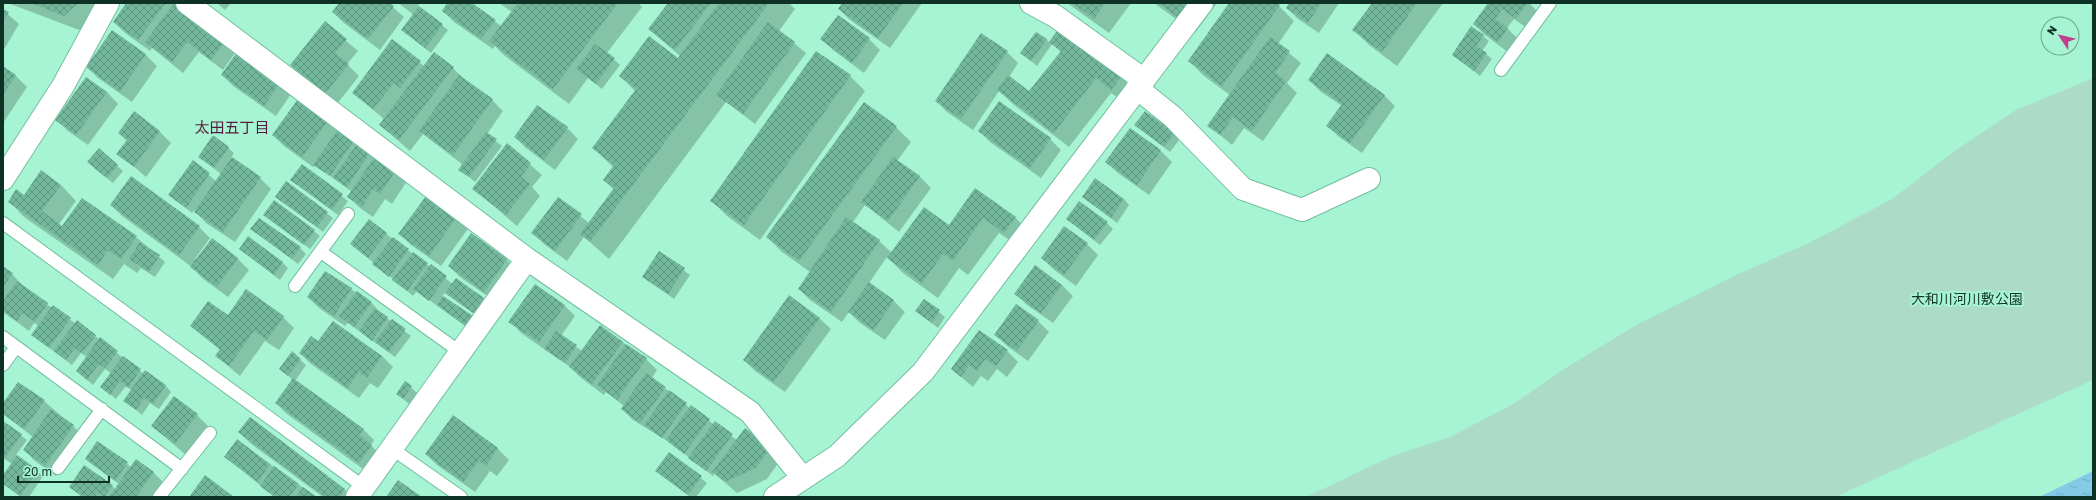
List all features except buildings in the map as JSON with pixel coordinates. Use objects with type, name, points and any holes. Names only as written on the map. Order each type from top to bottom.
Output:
[{"type":"street","points":[[3,179],[63,86],[108,3]]},
{"type":"street","points":[[187,3],[527,259],[750,412],[802,477]]},
{"type":"street","points":[[1031,3],[1055,16],[1140,84],[1243,189],[1302,210],[1369,179]]},
{"type":"street","points":[[774,497],[802,477],[837,456],[923,372],[1202,3]]},
{"type":"street","points":[[360,492],[527,259]]},
{"type":"lane","points":[[1501,70],[1550,3]]},
{"type":"lane","points":[[295,286],[348,214]]},
{"type":"lane","points":[[3,223],[360,492]]},
{"type":"lane","points":[[321,252],[460,352]]},
{"type":"lane","points":[[3,337],[182,469]]},
{"type":"lane","points":[[3,365],[16,347]]},
{"type":"lane","points":[[58,468],[102,409]]},
{"type":"lane","points":[[159,497],[210,433]]},
{"type":"lane","points":[[391,448],[461,497]]},
{"type":"green space","name":"大和川河川敷公園","points":[[2093,78],[2093,380],[1835,497],[1306,497],[1392,456],[1450,437],[1515,403],[1564,369],[1638,324],[1738,274],[1809,243],[1892,199],[1956,150],[2016,110]]},
{"type":"water","points":[[2093,471],[2093,497],[2039,497]]},
{"type":"district","name":"太田五丁目","points":[[232,128]]}]
